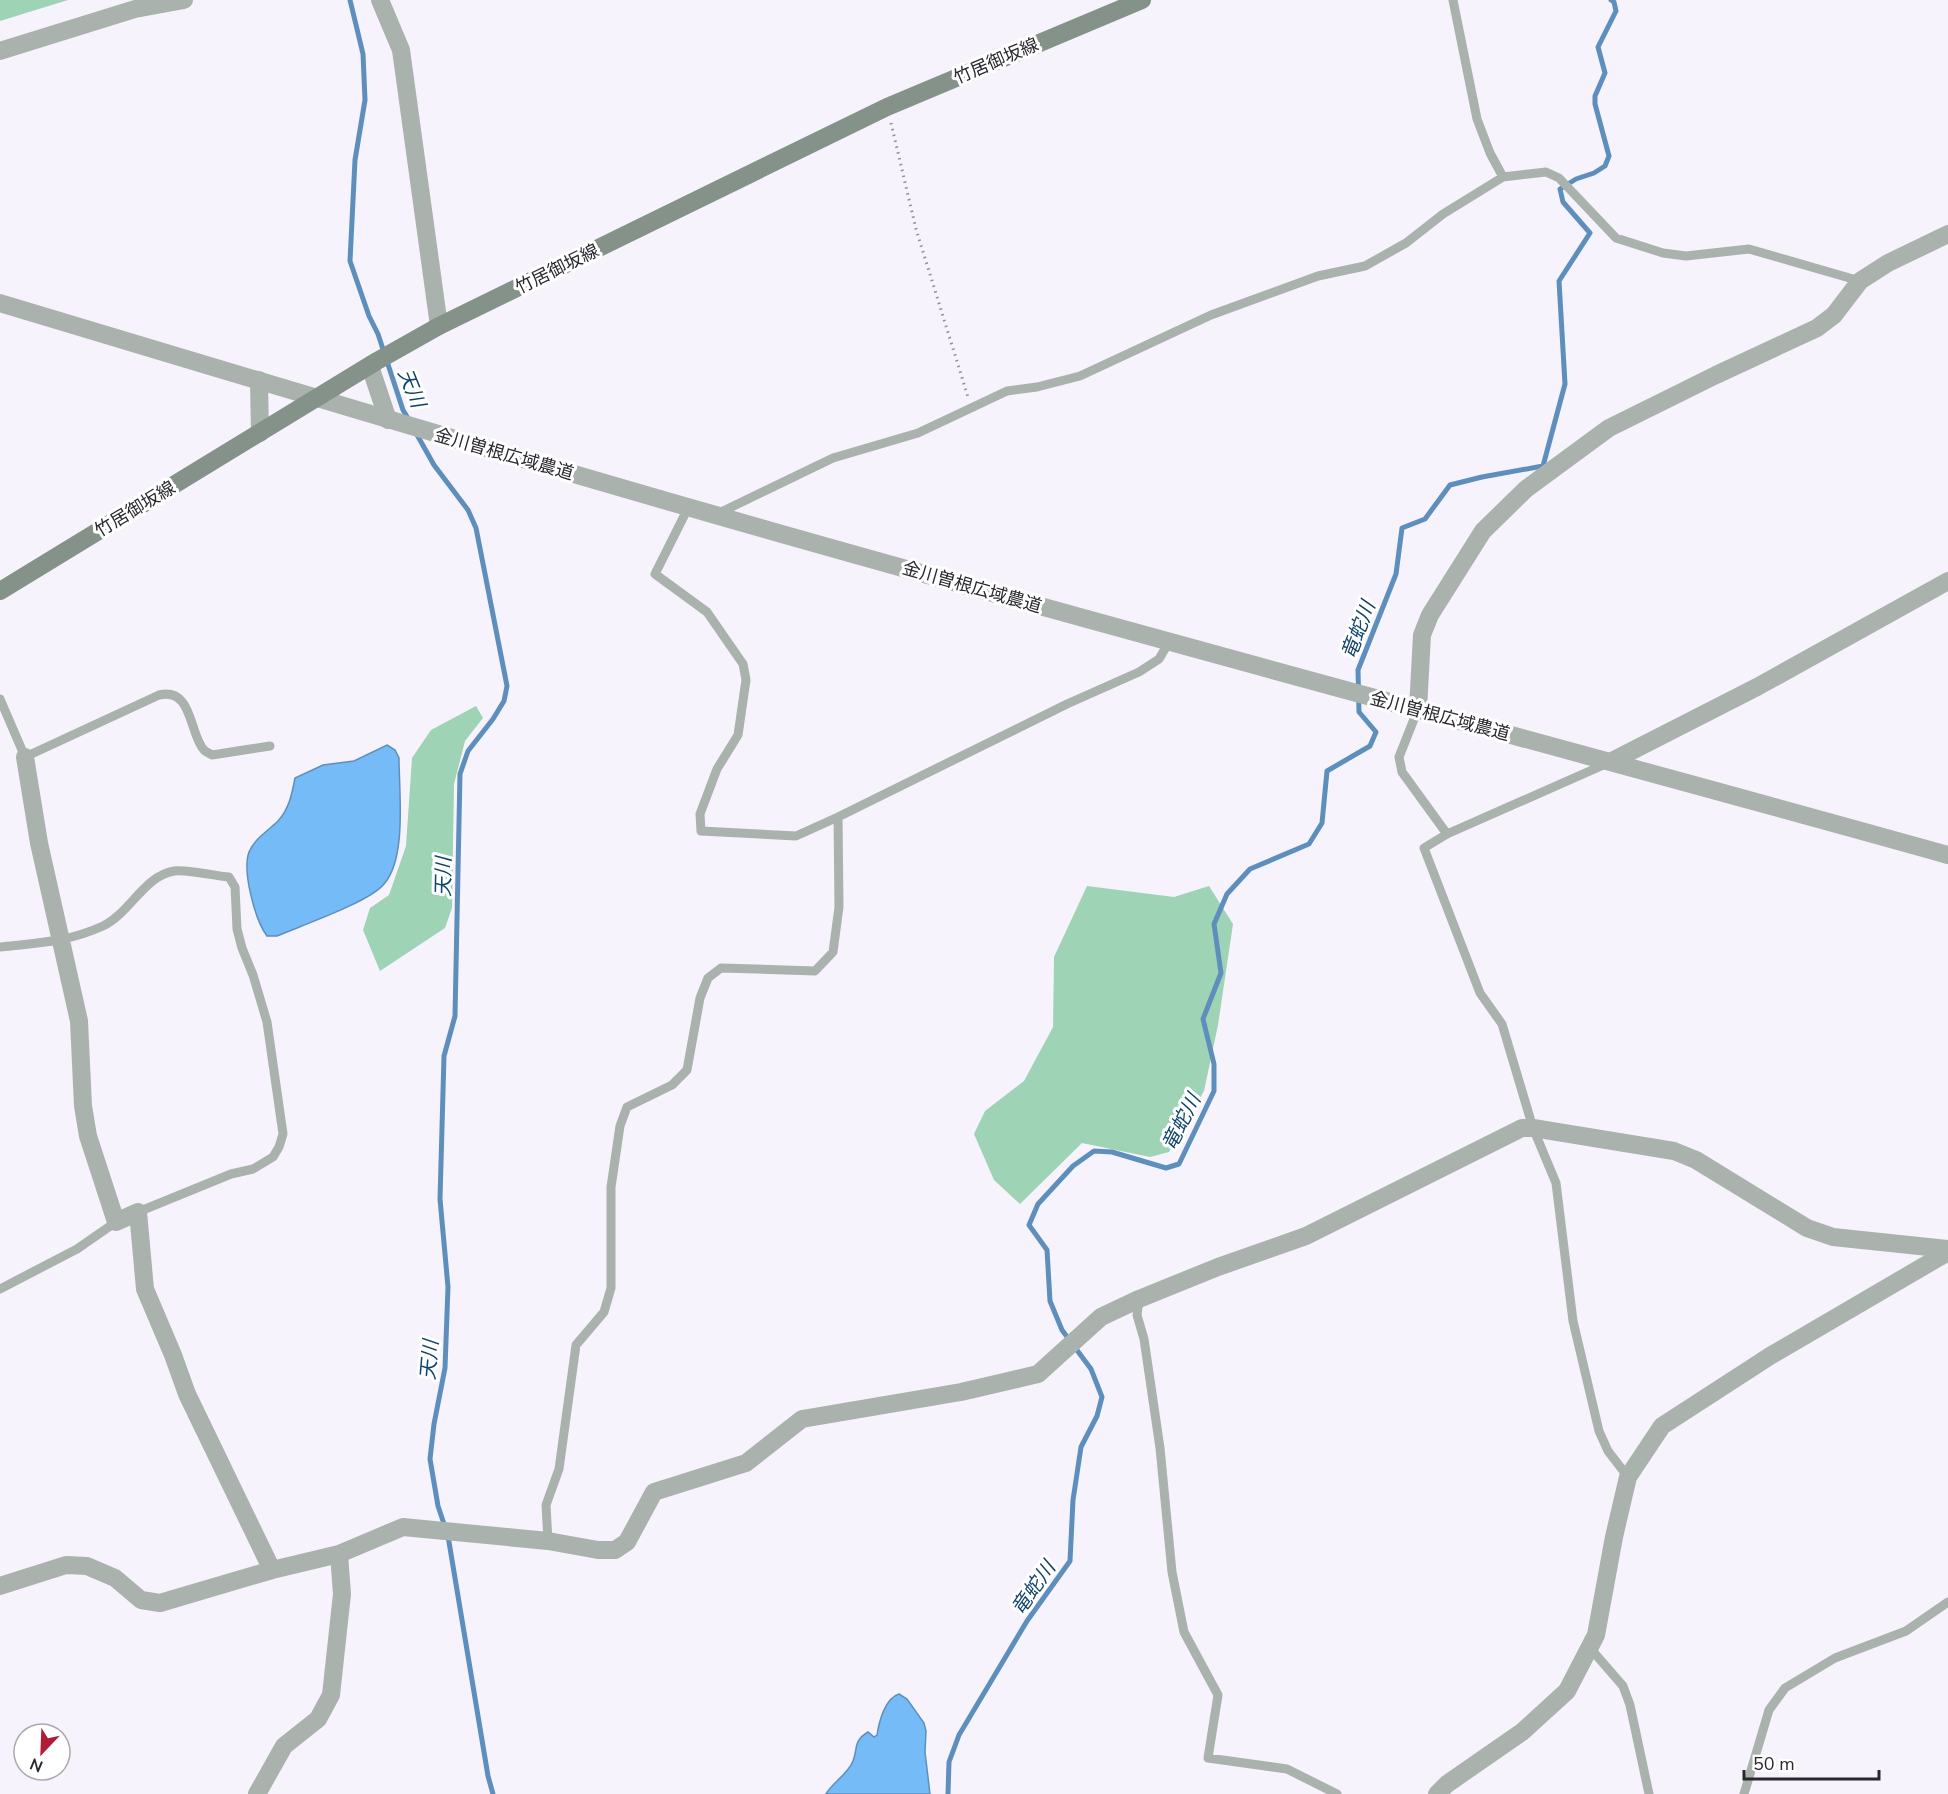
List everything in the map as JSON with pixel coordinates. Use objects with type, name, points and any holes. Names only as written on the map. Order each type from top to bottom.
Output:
[{"type":"main road","name":"竹居御坂線","points":[[0,591],[439,326],[887,107],[1142,0]]},
{"type":"street","points":[[0,51],[135,9],[184,0]]},
{"type":"street","points":[[380,0],[401,50],[439,326]]},
{"type":"street","points":[[1418,709],[1422,635],[1430,615],[1482,531],[1526,489],[1609,428],[1817,328],[1834,315],[1860,281],[1888,263],[1948,234]]},
{"type":"street","name":"金川曽根広域農道","points":[[0,303],[688,508],[1348,692],[1612,761],[1948,855]]},
{"type":"street","points":[[374,364],[394,422]]},
{"type":"street","points":[[259,380],[260,434]]},
{"type":"street","points":[[1612,761],[1757,687],[1948,581]]},
{"type":"street","points":[[26,757],[39,843],[79,1021],[83,1106],[88,1136],[116,1222],[138,1212],[145,1289],[187,1394],[272,1570]]},
{"type":"street","points":[[0,1586],[66,1565],[87,1566],[115,1578],[141,1600],[160,1602],[272,1570],[339,1554],[403,1527],[548,1541],[598,1550],[615,1550],[627,1542],[654,1492],[746,1463],[802,1419],[961,1392],[1038,1374],[1101,1317],[1218,1267],[1306,1236],[1522,1128],[1674,1152],[1696,1161],[1807,1228],[1833,1237],[1948,1250]]},
{"type":"street","points":[[1437,1794],[1447,1784],[1522,1732],[1567,1691],[1596,1635],[1614,1537],[1628,1477],[1662,1426],[1770,1356],[1948,1250]]},
{"type":"street","points":[[257,1794],[284,1746],[318,1719],[331,1695],[342,1594],[339,1554]]},
{"type":"lane","points":[[1453,0],[1477,118],[1490,153],[1503,177]]},
{"type":"lane","points":[[715,515],[833,458],[918,434],[1008,391],[1038,387],[1080,376],[1211,315],[1318,276],[1365,266],[1406,243],[1443,214],[1503,177],[1546,172],[1559,178],[1616,238],[1663,253],[1686,256],[1749,249],[1860,281]]},
{"type":"lane","points":[[688,508],[655,574],[707,612],[743,664],[746,680],[738,735],[717,769],[700,814],[701,831],[796,836],[1066,704],[1139,672],[1160,659],[1169,642]]},
{"type":"lane","points":[[0,699],[26,757],[167,693],[182,701],[203,749],[212,755],[270,746]]},
{"type":"lane","points":[[1418,709],[1399,757],[1402,772],[1447,834]]},
{"type":"lane","points":[[1612,761],[1447,834],[1424,848],[1480,993],[1502,1024],[1533,1128],[1556,1183],[1573,1321],[1599,1431],[1608,1451],[1628,1477]]},
{"type":"lane","points":[[548,1541],[546,1505],[559,1469],[576,1345],[604,1312],[611,1288],[611,1187],[620,1126],[627,1107],[672,1085],[687,1070],[700,998],[708,978],[721,968],[815,970],[833,952],[839,907],[838,817]]},
{"type":"lane","points":[[0,947],[61,941],[104,925],[127,908],[154,879],[175,871],[229,877],[235,887],[237,929],[267,1022],[283,1134],[273,1157],[253,1169],[231,1174],[138,1212]]},
{"type":"lane","points":[[0,1288],[76,1249],[116,1222]]},
{"type":"lane","points":[[1139,1299],[1137,1315],[1144,1339],[1160,1448],[1172,1572],[1184,1632],[1218,1695],[1208,1758],[1287,1769],[1337,1794]]},
{"type":"lane","points":[[1744,1794],[1769,1710],[1785,1688],[1835,1658],[1906,1631],[1948,1602]]},
{"type":"lane","points":[[1590,1648],[1623,1686],[1630,1705],[1649,1794]]},
{"type":"path","points":[[887,107],[916,229],[971,407]]},
{"type":"green space","points":[[0,0],[68,0],[0,21]]},
{"type":"green space","points":[[476,706],[483,718],[465,741],[454,784],[452,908],[445,928],[380,971],[363,930],[370,908],[389,895],[406,846],[412,758],[431,730]]},
{"type":"green space","points":[[1087,886],[1174,897],[1209,886],[1233,924],[1218,1025],[1204,1091],[1169,1152],[1150,1157],[1082,1143],[1020,1204],[994,1180],[974,1134],[985,1111],[1024,1081],[1053,1027],[1054,957]]},
{"type":"water","points":[[387,745],[395,750],[399,758],[399,842],[391,873],[384,884],[365,898],[277,936],[267,936],[258,919],[251,895],[247,860],[249,852],[258,839],[278,821],[285,811],[295,778],[323,765],[354,761]]},
{"type":"water","points":[[899,1694],[907,1699],[924,1723],[930,1794],[826,1794],[851,1766],[860,1738],[868,1732],[874,1737],[877,1735],[886,1705]]},
{"type":"waterway","name":"天川","points":[[350,0],[363,54],[365,100],[355,160],[350,261],[369,316],[378,334],[403,410],[409,420]]},
{"type":"waterway","name":"竜蛇川","points":[[948,1794],[949,1762],[959,1735],[1027,1621],[1070,1561],[1073,1500],[1081,1447],[1097,1416],[1102,1397],[1091,1369],[1062,1330],[1050,1301],[1047,1250],[1029,1225],[1038,1204],[1073,1166],[1094,1151],[1112,1152],[1166,1168],[1179,1164],[1214,1091],[1214,1064],[1203,1019],[1221,973],[1214,924],[1227,894],[1250,869],[1309,844],[1322,823],[1327,771],[1370,746],[1376,732],[1359,712],[1358,670],[1396,574],[1402,528],[1425,519],[1450,485],[1543,466],[1565,384],[1559,281],[1590,233],[1563,202],[1560,189],[1605,166],[1609,156],[1595,104],[1595,96],[1605,73],[1598,47],[1616,11],[1614,2],[1611,0]]},
{"type":"waterway","name":"天川","points":[[416,433],[434,465],[468,510],[476,528],[507,686],[504,701],[468,751],[460,774],[455,1016],[444,1056],[440,1199],[448,1287],[445,1368],[430,1459],[438,1506],[445,1527]]},
{"type":"waterway","name":"天川","points":[[448,1536],[488,1776],[493,1794]]}]
